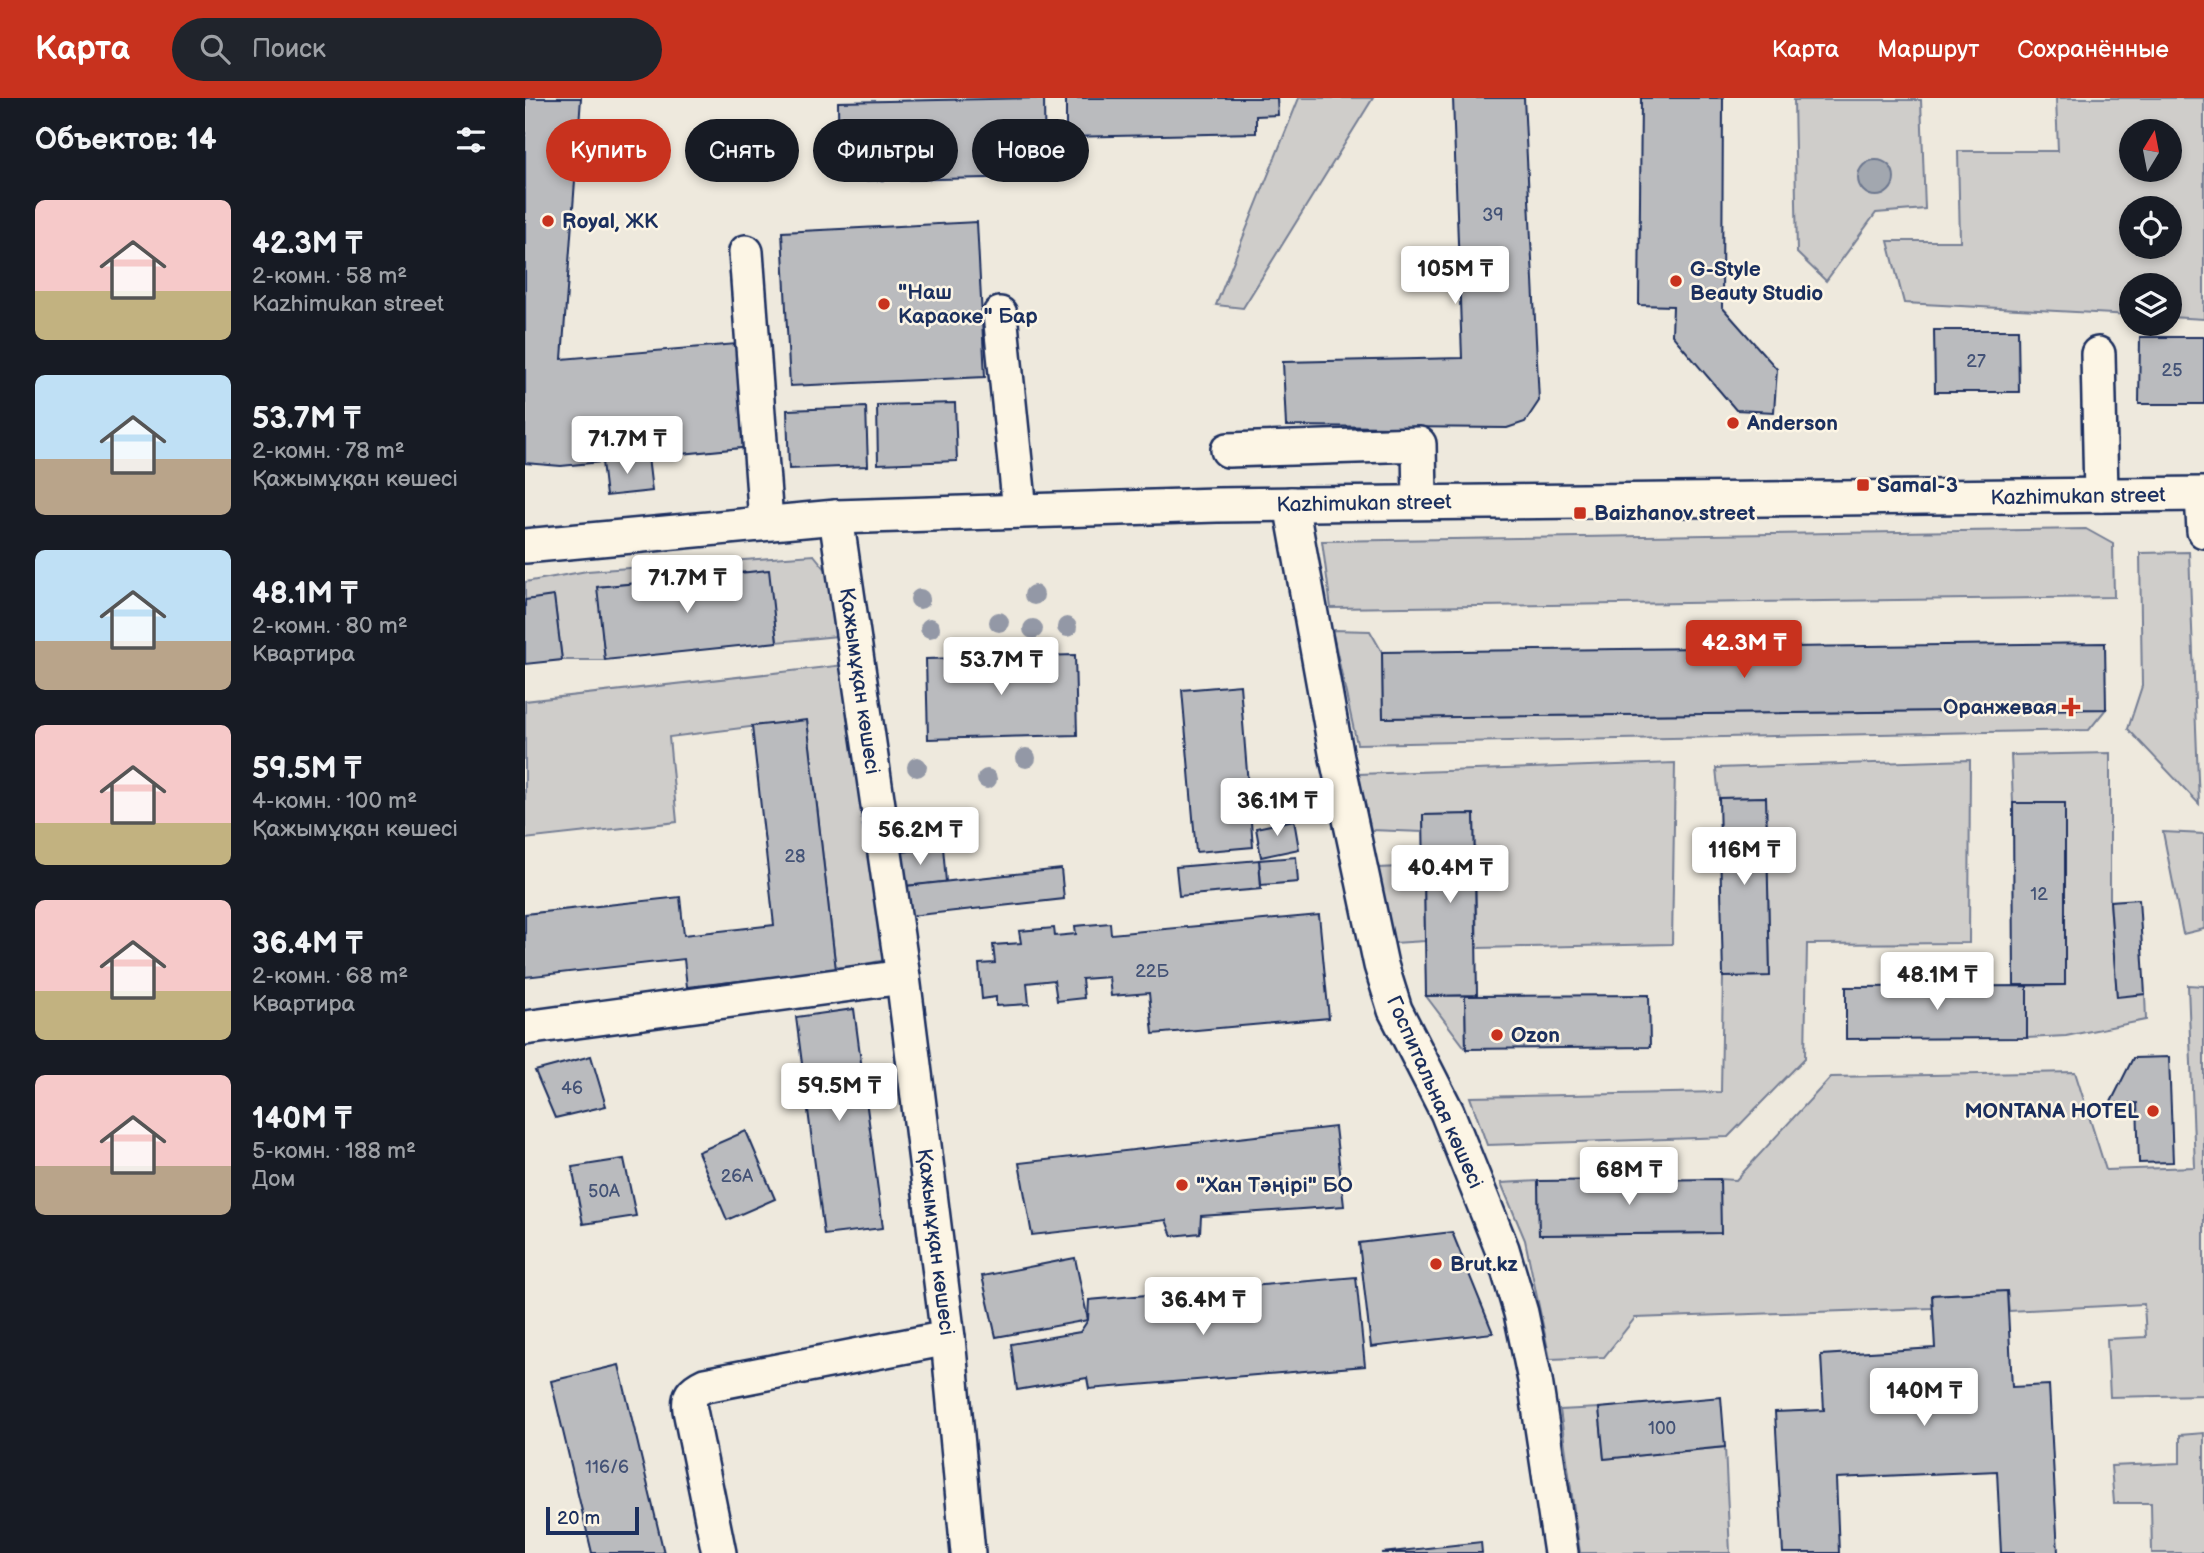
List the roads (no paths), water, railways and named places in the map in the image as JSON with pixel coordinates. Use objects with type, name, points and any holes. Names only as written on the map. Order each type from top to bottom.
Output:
[{"type":"street","points":[[745,252],[766,522]]},
{"type":"street","points":[[1000,314],[1020,511]]},
{"type":"street","points":[[2098,354],[2101,495]]},
{"type":"street","points":[[1228,450],[1419,444],[1420,502]]},
{"type":"street","points":[[2203,494],[2204,531]]},
{"type":"street","name":"Kazhimukan street","points":[[525,546],[836,517],[1020,511],[1420,502],[2203,494]]},
{"type":"street","name":"Госпитальная көшесі","points":[[1291,504],[1337,758],[1381,965],[1395,1010],[1447,1112],[1502,1249],[1521,1313],[1535,1380],[1561,1553]]},
{"type":"street","name":"Қажымұқан көшесі","points":[[836,517],[903,977],[948,1338],[968,1553]]},
{"type":"street","points":[[525,1028],[903,977]]},
{"type":"street","points":[[719,1553],[690,1410],[689,1400],[693,1391],[705,1385],[948,1338]]},
{"type":"place","name":"Royal, ЖК","points":[[548,221]]},
{"type":"place","name":"G-Style Beauty Studio","points":[[1676,281]]},
{"type":"place","name":"\"Наш Караоке\" Бар","points":[[884,304]]},
{"type":"place","name":"Anderson","points":[[1733,423]]},
{"type":"place","name":"Samal-3","points":[[1863,485]]},
{"type":"place","name":"Baizhanov street","points":[[1580,513]]},
{"type":"place","name":"Оранжевая","points":[[2071,707]]},
{"type":"place","name":"Ozon","points":[[1497,1035]]},
{"type":"place","name":"MONTANA HOTEL","points":[[2153,1111]]},
{"type":"place","name":"\"Хан Тәңірі\" БО","points":[[1182,1185]]},
{"type":"place","name":"Brut.kz","points":[[1436,1264]]}]
